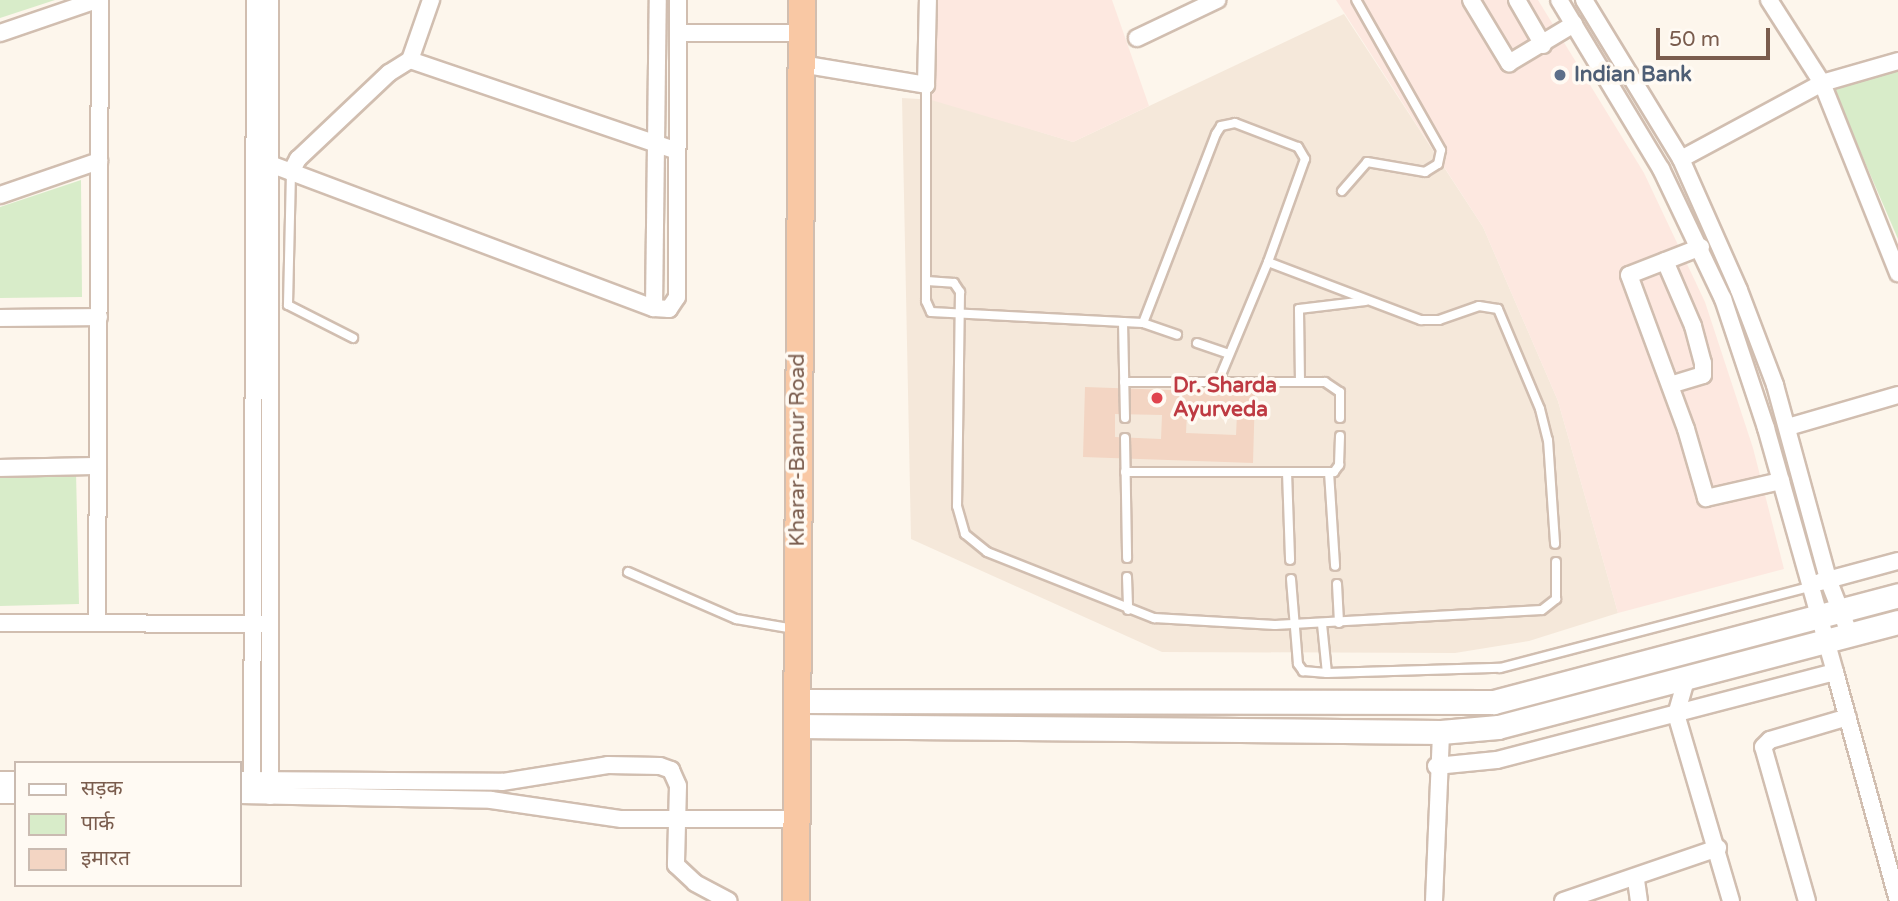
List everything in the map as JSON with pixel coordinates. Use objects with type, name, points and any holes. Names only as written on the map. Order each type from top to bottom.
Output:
[{"type":"highway","name":"Kharar-Banur Road","points":[[796,901],[802,0]]},
{"type":"main road","points":[[796,713],[1494,702],[1898,595]]},
{"type":"main road","points":[[796,713],[1441,732],[1498,727],[1686,680],[1898,622]]},
{"type":"street","points":[[0,33],[98,0],[97,622]]},
{"type":"street","points":[[291,172],[298,159],[389,73],[410,60],[431,0]]},
{"type":"street","points":[[802,64],[926,85],[928,0]]},
{"type":"street","points":[[1137,38],[1217,0]]},
{"type":"street","points":[[1471,0],[1510,63],[1574,24]]},
{"type":"street","points":[[1517,0],[1543,45]]},
{"type":"street","points":[[1559,0],[1628,109],[1701,247],[1743,353],[1781,481],[1808,587],[1850,635]]},
{"type":"street","points":[[1584,0],[1681,159],[1739,290],[1788,427],[1828,579],[1827,641],[1898,901]]},
{"type":"street","points":[[1769,0],[1822,83],[1898,273]]},
{"type":"street","points":[[270,164],[654,308],[669,309],[677,302],[678,5],[653,2],[659,146],[654,308]]},
{"type":"street","points":[[262,4],[270,164],[270,788]]},
{"type":"street","points":[[262,4],[253,624],[246,787],[491,800],[622,819],[796,818]]},
{"type":"street","points":[[678,33],[802,33]]},
{"type":"street","points":[[410,60],[677,151]]},
{"type":"street","points":[[1681,159],[1822,83],[1898,61]]},
{"type":"street","points":[[0,195],[99,161]]},
{"type":"street","points":[[1701,247],[1629,275],[1670,385],[1706,498],[1781,481]]},
{"type":"street","points":[[1665,261],[1693,326],[1703,363],[1703,375],[1670,385]]},
{"type":"street","points":[[0,318],[99,317]]},
{"type":"street","points":[[1788,427],[1898,394]]},
{"type":"street","points":[[0,468],[98,466]]},
{"type":"street","points":[[1808,587],[1828,579],[1898,561]]},
{"type":"street","points":[[0,623],[270,624]]},
{"type":"street","points":[[1436,766],[1497,760],[1835,672]]},
{"type":"street","points":[[1686,680],[1676,714],[1718,848],[1731,901]]},
{"type":"street","points":[[1807,901],[1763,747],[1770,740],[1848,716]]},
{"type":"street","points":[[1434,901],[1436,766],[1441,732]]},
{"type":"street","points":[[270,788],[502,782],[576,769],[646,764],[671,771],[676,778],[676,865],[695,883],[729,901]]},
{"type":"street","points":[[1573,900],[1636,880],[1718,848]]},
{"type":"street","points":[[1636,880],[1639,901]]},
{"type":"lane","points":[[1342,191],[1367,162],[1425,172],[1438,164],[1441,150],[1356,0]]},
{"type":"lane","points":[[926,85],[927,281],[931,312],[960,316],[1143,323],[1177,335]]},
{"type":"lane","points":[[1143,323],[1216,134],[1227,123],[1304,152],[1305,166],[1218,382]]},
{"type":"lane","points":[[291,172],[288,305],[353,338]]},
{"type":"lane","points":[[1268,262],[1430,321],[1479,306],[1498,309],[1540,409],[1548,440],[1555,544]]},
{"type":"lane","points":[[927,281],[958,287],[960,316],[957,506],[965,534],[986,552],[1128,610],[1180,621],[1293,624],[1542,610],[1556,599],[1556,562]]},
{"type":"lane","points":[[1300,382],[1299,309],[1369,301]]},
{"type":"lane","points":[[1123,322],[1125,418]]},
{"type":"lane","points":[[1197,343],[1229,354]]},
{"type":"lane","points":[[1125,382],[1300,382],[1337,386],[1340,418]]},
{"type":"lane","points":[[1125,472],[1329,472],[1339,465],[1340,436]]},
{"type":"lane","points":[[1125,438],[1127,558]]},
{"type":"lane","points":[[1287,472],[1290,560]]},
{"type":"lane","points":[[1329,472],[1335,566]]},
{"type":"lane","points":[[628,572],[736,620],[797,629]]},
{"type":"lane","points":[[1127,577],[1128,610]]},
{"type":"lane","points":[[1291,579],[1293,624],[1300,669],[1326,673],[1500,668],[1808,587]]},
{"type":"lane","points":[[1337,584],[1339,623]]},
{"type":"lane","points":[[1322,624],[1326,673]]},
{"type":"shaded area","points":[[928,0],[1112,0],[1149,106],[1073,142],[928,99]]},
{"type":"shaded area","points":[[1336,0],[1538,0],[1644,173],[1705,302],[1753,448],[1784,569],[1618,613],[1558,401],[1483,227]]},
{"type":"shaded area","points":[[1344,14],[1483,227],[1558,401],[1618,613],[1529,641],[1455,653],[1162,652],[911,539],[902,98],[936,100],[1073,142]]},
{"type":"green space","points":[[0,0],[55,0],[0,18]]},
{"type":"green space","points":[[1898,65],[1898,239],[1830,81]]},
{"type":"green space","points":[[81,180],[82,297],[0,298],[0,207]]},
{"type":"green space","points":[[76,472],[79,604],[0,606],[0,474]]},
{"type":"building","points":[[1085,387],[1255,393],[1253,463],[1083,457]],"holes":[[[1187,412],[1237,414],[1236,435],[1186,433]],[[1115,414],[1162,415],[1161,439],[1115,437]]]},
{"type":"place","name":"Indian Bank","points":[[1560,75]]},
{"type":"place","name":"Dr. Sharda Ayurveda","points":[[1157,398]]}]
